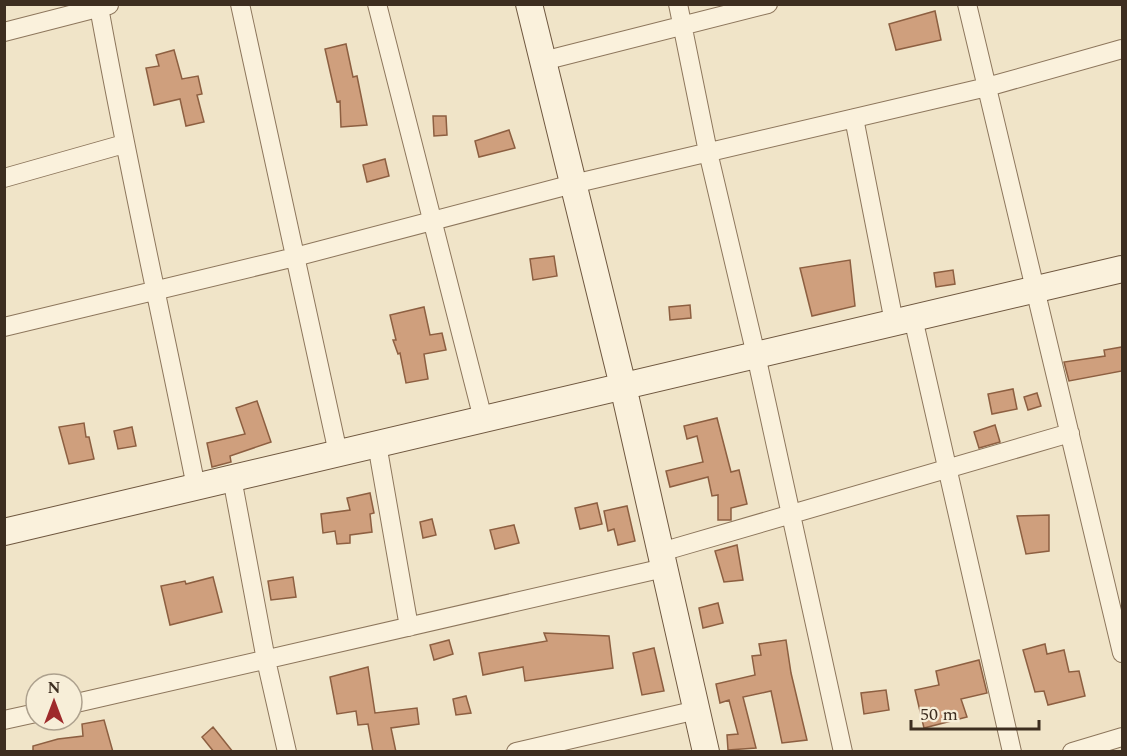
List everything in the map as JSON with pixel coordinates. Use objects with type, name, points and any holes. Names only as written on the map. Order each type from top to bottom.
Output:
[{"type":"street","points":[[240,4],[338,453]]},
{"type":"street","points":[[377,4],[483,419]]},
{"type":"street","points":[[529,4],[623,386],[706,752]]},
{"type":"street","points":[[678,4],[708,152],[756,355],[843,752]]},
{"type":"street","points":[[543,61],[768,4]]},
{"type":"street","points":[[967,4],[1122,653]]},
{"type":"street","points":[[4,32],[105,6],[124,144],[157,290],[196,487]]},
{"type":"street","points":[[4,327],[296,257],[573,184],[987,87],[1122,50]]},
{"type":"street","points":[[854,118],[903,320],[947,469],[1012,752]]},
{"type":"street","points":[[4,178],[124,144]]},
{"type":"street","points":[[4,532],[1122,268]]},
{"type":"street","points":[[84,701],[409,627],[663,560],[791,514],[1070,433]]},
{"type":"street","points":[[377,444],[409,627]]},
{"type":"street","points":[[232,478],[266,660],[287,752]]},
{"type":"street","points":[[516,752],[697,710]]},
{"type":"street","points":[[4,720],[24,716]]},
{"type":"street","points":[[1072,752],[1122,737]]},
{"type":"building","points":[[935,11],[941,40],[896,50],[889,24]]},
{"type":"building","points":[[346,44],[353,77],[357,76],[367,125],[341,127],[340,101],[337,102],[325,49]]},
{"type":"building","points":[[174,50],[182,79],[198,76],[202,94],[197,95],[204,122],[186,126],[180,99],[154,105],[146,68],[159,66],[156,55]]},
{"type":"building","points":[[433,116],[446,116],[447,135],[434,136]]},
{"type":"building","points":[[509,130],[515,148],[479,157],[475,141]]},
{"type":"building","points":[[385,159],[389,176],[367,182],[363,165]]},
{"type":"building","points":[[554,256],[557,276],[533,280],[530,259]]},
{"type":"building","points":[[850,260],[855,306],[812,316],[800,268]]},
{"type":"building","points":[[953,270],[955,284],[936,287],[934,273]]},
{"type":"building","points":[[690,305],[691,318],[670,320],[669,307]]},
{"type":"building","points":[[424,307],[430,335],[442,333],[446,350],[424,354],[428,379],[406,383],[400,353],[398,354],[393,340],[396,340],[390,315]]},
{"type":"building","points":[[1122,347],[1122,371],[1069,381],[1064,362],[1105,356],[1104,350]]},
{"type":"building","points":[[1013,389],[1017,409],[992,414],[988,394]]},
{"type":"building","points":[[1037,393],[1041,406],[1028,410],[1024,397]]},
{"type":"building","points":[[257,401],[271,442],[230,456],[231,462],[212,467],[207,443],[245,434],[236,408]]},
{"type":"building","points":[[717,418],[731,472],[739,470],[747,504],[731,508],[731,520],[718,520],[718,495],[712,496],[708,477],[670,487],[666,471],[703,462],[697,436],[687,439],[684,426]]},
{"type":"building","points":[[84,423],[86,437],[89,437],[94,459],[69,464],[59,427]]},
{"type":"building","points":[[995,425],[1000,442],[979,448],[974,432]]},
{"type":"building","points":[[132,427],[136,446],[118,449],[114,431]]},
{"type":"building","points":[[370,493],[374,513],[370,514],[372,532],[350,535],[350,543],[337,544],[335,531],[323,533],[321,514],[350,510],[347,498]]},
{"type":"building","points":[[597,503],[602,524],[580,529],[575,508]]},
{"type":"building","points":[[627,506],[635,541],[618,545],[614,529],[608,531],[604,511]]},
{"type":"building","points":[[1049,515],[1049,551],[1026,554],[1017,516]]},
{"type":"building","points":[[432,519],[436,535],[423,538],[420,522]]},
{"type":"building","points":[[514,525],[519,543],[495,549],[490,530]]},
{"type":"building","points":[[737,545],[743,580],[724,582],[715,551]]},
{"type":"building","points":[[213,577],[222,612],[170,625],[161,586],[185,581],[186,584]]},
{"type":"building","points":[[293,577],[296,597],[271,600],[268,581]]},
{"type":"building","points":[[718,603],[723,623],[703,628],[699,608]]},
{"type":"building","points":[[544,633],[609,636],[613,668],[525,681],[523,667],[483,675],[479,653],[547,641]]},
{"type":"building","points":[[449,640],[453,654],[434,660],[430,645]]},
{"type":"building","points":[[786,640],[791,673],[807,740],[782,743],[771,691],[743,697],[756,748],[728,750],[727,735],[738,734],[729,700],[720,703],[716,684],[755,675],[752,656],[761,655],[759,644]]},
{"type":"building","points":[[1045,644],[1047,654],[1064,650],[1069,672],[1079,671],[1085,696],[1048,705],[1044,691],[1035,692],[1023,650]]},
{"type":"building","points":[[654,648],[664,691],[642,695],[633,653]]},
{"type":"building","points":[[979,660],[987,693],[961,699],[967,717],[924,728],[915,690],[939,685],[936,671]]},
{"type":"building","points":[[368,667],[375,713],[417,708],[419,724],[391,728],[396,752],[373,752],[368,724],[358,725],[356,711],[337,714],[330,677]]},
{"type":"building","points":[[886,690],[889,710],[864,714],[861,693]]},
{"type":"building","points":[[466,696],[471,713],[456,715],[453,699]]},
{"type":"building","points":[[104,720],[113,752],[33,752],[33,746],[58,739],[83,736],[84,724]]},
{"type":"building","points":[[213,727],[233,752],[214,752],[202,737]]}]
